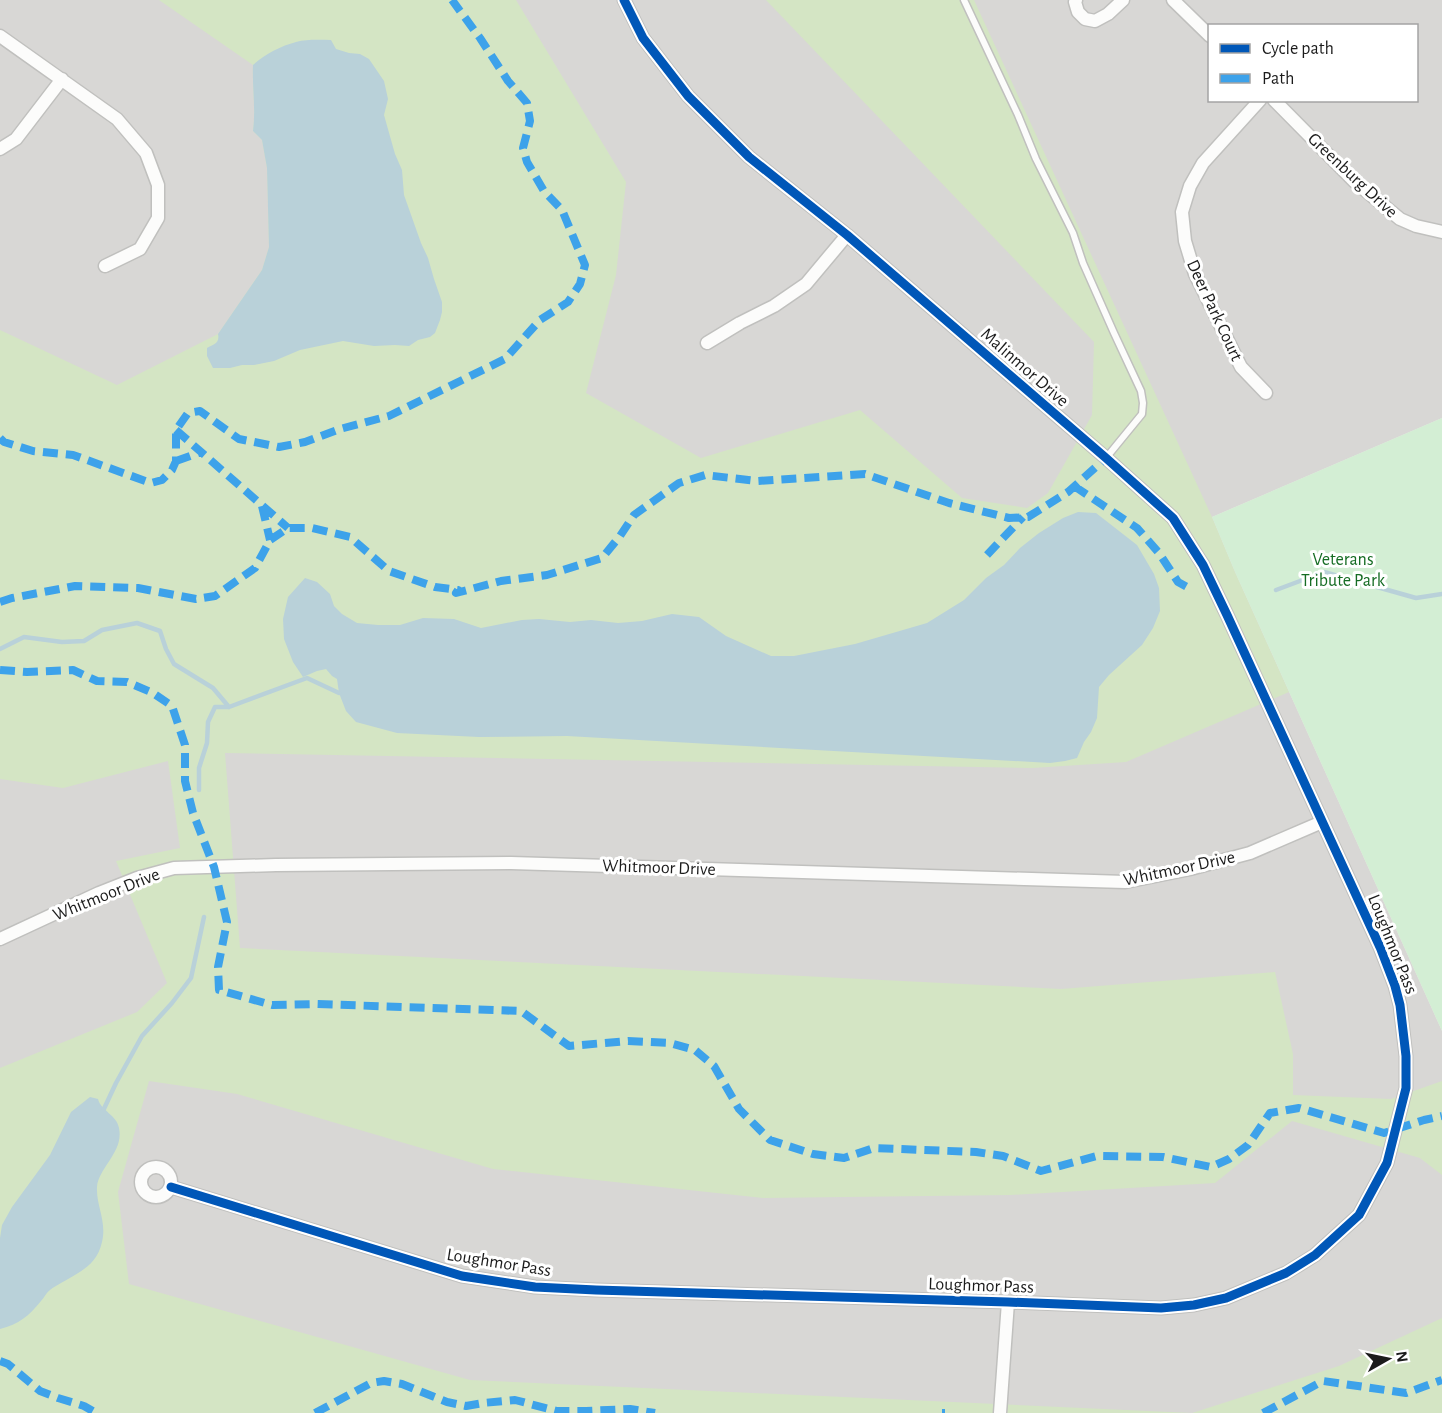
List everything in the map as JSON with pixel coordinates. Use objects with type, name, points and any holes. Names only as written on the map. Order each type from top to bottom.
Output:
[{"type":"street","name":"Malinmor Drive","points":[[624,0],[643,38],[688,96],[749,157],[847,235],[1173,518],[1203,565],[1322,822]]},
{"type":"street","points":[[1076,0],[1078,12],[1085,19],[1095,21],[1108,14],[1123,0]]},
{"type":"street","points":[[1173,0],[1208,35]]},
{"type":"street","points":[[0,36],[117,119],[146,153],[158,185],[158,218],[140,249],[105,266]]},
{"type":"street","points":[[0,149],[16,139],[62,79]]},
{"type":"street","name":"Deer Park Court","points":[[1258,102],[1203,163],[1190,186],[1182,212],[1185,241],[1195,274],[1241,366],[1266,393]]},
{"type":"street","name":"Greenburg Drive","points":[[1276,102],[1354,181],[1400,219],[1416,226],[1442,232]]},
{"type":"street","points":[[707,343],[774,306],[806,284],[847,235]]},
{"type":"street","name":"Whitmoor Drive","points":[[0,939],[99,893],[137,878],[174,868],[512,863],[1125,882],[1190,869],[1250,853],[1322,822]]},
{"type":"street","name":"Loughmor Pass","points":[[171,1187],[462,1276],[535,1287],[1161,1308],[1194,1305],[1226,1298],[1286,1273],[1301,1264],[1315,1255],[1359,1215],[1387,1163],[1406,1088],[1404,1035],[1395,986],[1380,947],[1322,822]]},
{"type":"street","points":[[1000,1413],[1008,1302]]},
{"type":"lane","points":[[964,0],[1036,159],[1069,225],[1083,263],[1141,391],[1142,414],[1106,458]]},
{"type":"shaded area","points":[[0,0],[1442,0],[1442,418],[1212,517],[1442,1031],[1442,1413],[0,1413]]},
{"type":"green space","points":[[159,0],[516,0],[626,182],[616,275],[586,393],[701,458],[860,410],[962,498],[1027,508],[1048,493],[1092,415],[1094,342],[766,0],[974,0],[1212,517],[1289,692],[1126,762],[1032,768],[225,753],[240,948],[1061,989],[1275,972],[1293,1054],[1293,1095],[1391,1099],[1442,1081],[1442,1175],[1420,1158],[1292,1121],[1215,1183],[1010,1195],[763,1198],[493,1169],[237,1094],[149,1081],[118,1192],[129,1284],[470,1380],[1192,1413],[0,1413],[0,1068],[137,1012],[167,983],[116,861],[180,848],[168,761],[63,788],[0,779],[0,330],[117,385],[218,334],[262,270],[269,247],[267,168],[262,140],[253,131],[253,65]]},
{"type":"green space","name":"Veterans Tribute Park","points":[[1442,418],[1442,1031],[1212,517]]},
{"type":"green space","points":[[1442,1318],[1442,1413],[1192,1413],[1339,1366]]},
{"type":"water","points":[[305,40],[331,40],[336,49],[360,54],[369,59],[384,81],[388,99],[384,115],[402,170],[404,195],[442,302],[440,320],[435,333],[409,346],[374,346],[343,341],[300,350],[274,361],[230,368],[213,368],[207,356],[207,348],[217,341],[218,334],[262,270],[269,247],[267,168],[262,140],[253,131],[253,65],[268,54],[290,44]]},
{"type":"water","points":[[1078,512],[1096,513],[1137,545],[1154,574],[1159,588],[1160,611],[1142,645],[1099,687],[1097,718],[1091,732],[1077,758],[1065,761],[1050,763],[567,736],[479,737],[397,733],[356,722],[346,711],[339,693],[337,679],[326,669],[303,677],[293,662],[284,639],[283,619],[288,597],[305,578],[317,582],[330,594],[334,606],[357,623],[400,625],[423,618],[454,619],[481,628],[539,619],[618,623],[642,621],[672,614],[699,617],[726,636],[771,656],[794,656],[855,644],[927,623],[964,600],[1039,533],[1063,518]]},
{"type":"water","points":[[90,1097],[98,1099],[102,1107],[118,1124],[120,1137],[97,1187],[103,1227],[100,1250],[87,1267],[51,1289],[28,1315],[13,1325],[0,1329],[2,1225],[12,1207],[50,1155],[71,1112]]},
{"type":"waterway","points":[[1276,590],[1324,572],[1416,598],[1442,594]]},
{"type":"waterway","points":[[0,649],[24,637],[62,642],[84,641],[102,630],[137,623],[160,631],[174,664],[213,688],[229,707]]},
{"type":"waterway","points":[[199,790],[199,768],[207,743],[208,722],[215,707],[229,707],[307,678],[339,693]]},
{"type":"waterway","points":[[102,1113],[142,1036],[191,978],[204,917]]},
{"type":"marked path","points":[[0,438],[4,442],[33,451],[73,455],[151,483],[162,480],[172,470],[176,461],[176,430],[188,413],[200,411],[239,439],[279,447],[305,442],[340,429],[389,416],[505,359],[540,320],[568,302],[580,284],[585,265],[562,210],[544,191],[527,162],[523,148],[530,121],[527,103],[508,81],[452,0]]},
{"type":"marked path","points":[[176,430],[288,528]]},
{"type":"marked path","points":[[176,461],[201,452]]},
{"type":"marked path","points":[[0,602],[75,586],[138,588],[196,599],[215,596],[255,568],[270,540],[288,528],[312,528],[350,537],[389,571],[435,587],[458,590],[456,593],[501,581],[547,575],[602,558],[634,515],[679,483],[705,475],[757,481],[865,474],[949,503],[1009,518],[1028,517],[1068,492],[1106,458]]},
{"type":"marked path","points":[[1074,486],[1137,528],[1159,553],[1178,582],[1187,587]]},
{"type":"marked path","points":[[262,506],[270,540]]},
{"type":"marked path","points":[[987,555],[1023,517]]},
{"type":"marked path","points":[[0,670],[27,672],[73,670],[97,681],[127,682],[153,693],[172,706],[185,745],[185,781],[193,813],[214,867],[227,922],[218,967],[219,990],[272,1005],[316,1004],[521,1011],[569,1046],[628,1041],[670,1043],[695,1050],[714,1066],[739,1109],[770,1140],[813,1154],[844,1158],[874,1148],[976,1152],[1003,1156],[1041,1171],[1097,1156],[1163,1157],[1211,1167],[1229,1159],[1248,1145],[1270,1113],[1299,1108],[1384,1133],[1442,1116]]},
{"type":"marked path","points":[[0,1361],[8,1364],[40,1391],[84,1406],[96,1413]]},
{"type":"marked path","points":[[1263,1413],[1323,1381],[1406,1393],[1442,1380]]},
{"type":"marked path","points":[[315,1413],[371,1383],[384,1381],[402,1384],[447,1402],[466,1406],[515,1400],[557,1411],[630,1409],[655,1413]]},
{"type":"cycle path","points":[[171,1187],[462,1276],[535,1287],[1161,1308],[1194,1305],[1226,1298],[1286,1273],[1315,1255],[1359,1215],[1387,1163],[1406,1088],[1406,1056],[1400,1005],[1395,986],[1380,947],[1227,615],[1203,565],[1173,518],[847,235],[749,157],[688,96],[643,38],[624,0]]}]
